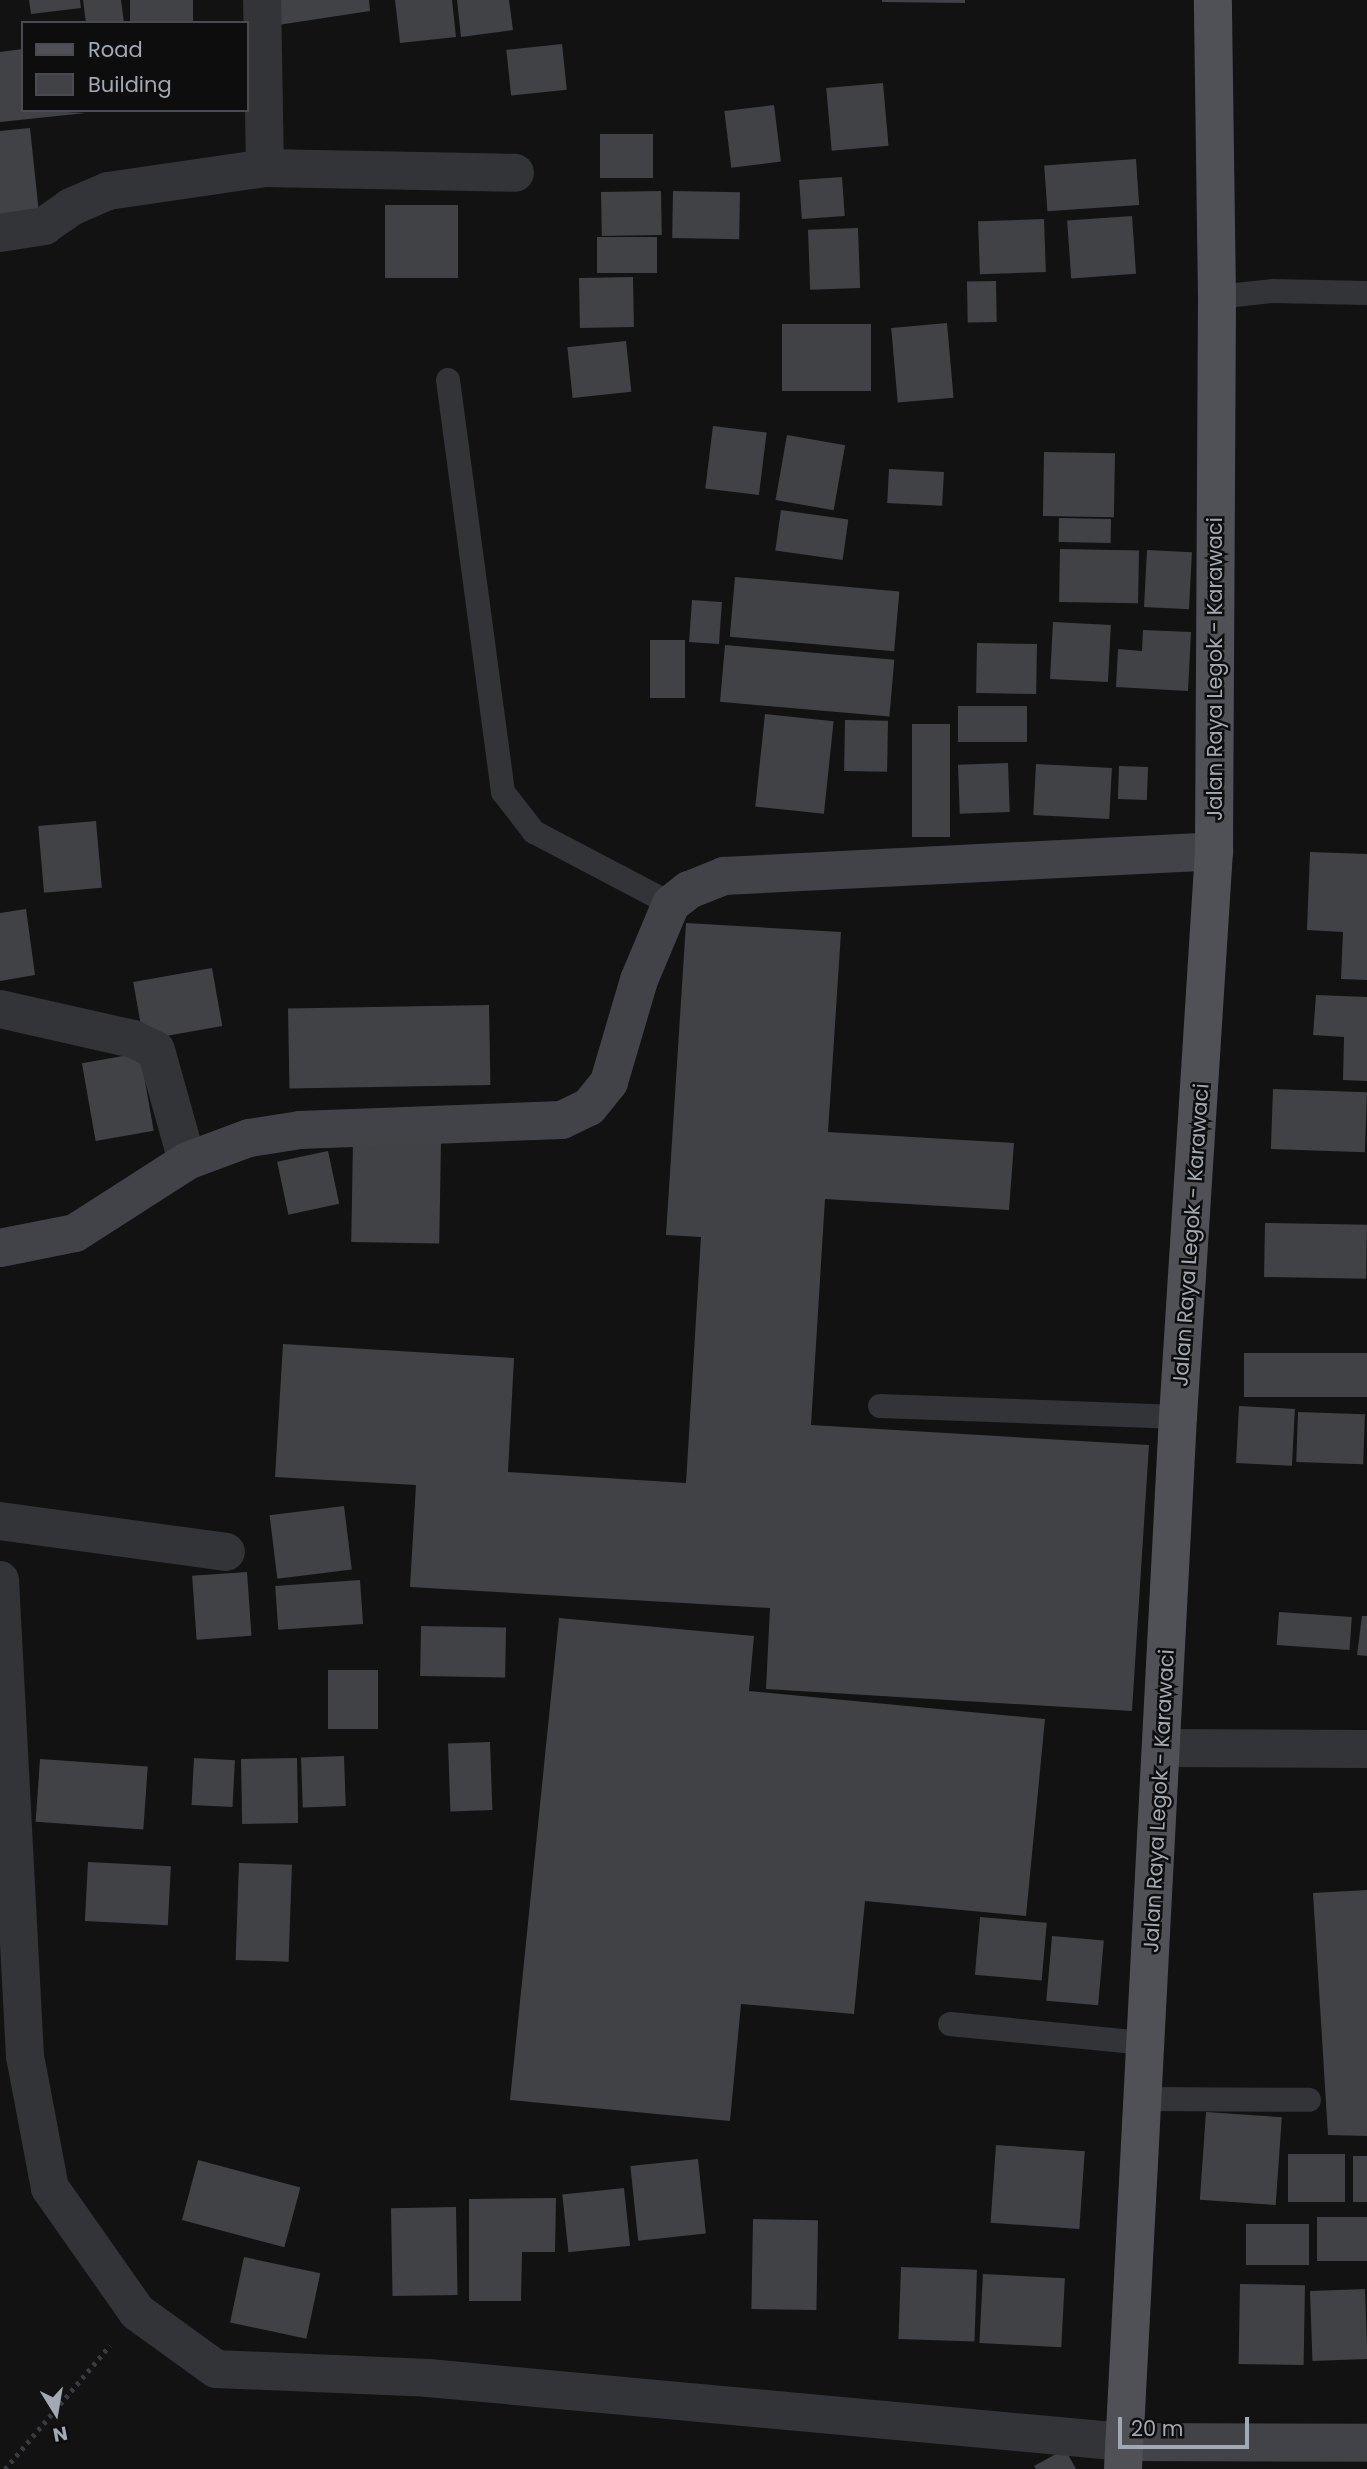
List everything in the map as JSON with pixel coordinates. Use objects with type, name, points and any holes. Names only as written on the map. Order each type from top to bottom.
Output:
[{"type":"main road","name":"Jalan Raya Legok - Karawaci","points":[[1124,2456],[1145,2043],[1164,1748],[1178,1417],[1214,850],[1217,297],[1213,0]]},
{"type":"street","points":[[262,0],[265,168]]},
{"type":"street","points":[[0,233],[44,226],[71,207],[108,191],[265,168],[515,173]]},
{"type":"street","points":[[0,1248],[75,1233],[187,1161],[249,1138],[300,1130],[562,1120],[589,1107],[609,1082],[639,979],[671,904],[689,890],[724,876],[1214,850]]},
{"type":"street","points":[[0,1009],[133,1039],[156,1050],[187,1161]]},
{"type":"street","points":[[0,1521],[226,1552]]},
{"type":"street","points":[[0,1580],[24,2042],[50,2188],[137,2312],[216,2369],[428,2378],[1124,2456],[1367,2443]]},
{"type":"street","points":[[1164,1748],[1367,1749]]},
{"type":"lane","points":[[1217,297],[1272,291],[1367,293]]},
{"type":"lane","points":[[448,380],[503,792],[534,832],[671,904]]},
{"type":"lane","points":[[880,1406],[1178,1417]]},
{"type":"lane","points":[[950,2024],[1145,2043]]},
{"type":"lane","points":[[1143,2099],[1309,2100]]},
{"type":"path","points":[[5,2469],[137,2312]]},
{"type":"building","points":[[29,0],[80,0],[81,8],[31,14]]},
{"type":"building","points":[[83,0],[121,0],[124,21],[86,21]]},
{"type":"building","points":[[130,0],[193,0],[193,21],[130,21]]},
{"type":"building","points":[[275,0],[369,0],[370,11],[278,25]]},
{"type":"building","points":[[395,0],[452,0],[456,37],[400,43]]},
{"type":"building","points":[[457,0],[509,0],[513,30],[461,37]]},
{"type":"building","points":[[965,0],[965,3],[882,2]]},
{"type":"building","points":[[562,44],[567,90],[511,96],[506,50]]},
{"type":"building","points":[[21,49],[21,112],[86,113],[0,122],[0,52]]},
{"type":"building","points":[[883,83],[888,146],[832,151],[826,88]]},
{"type":"building","points":[[774,105],[781,162],[731,168],[724,111]]},
{"type":"building","points":[[30,128],[40,223],[0,227],[0,131]]},
{"type":"building","points":[[600,134],[653,134],[653,178],[600,178]]},
{"type":"building","points":[[1136,159],[1139,205],[1047,211],[1044,165]]},
{"type":"building","points":[[842,177],[845,216],[802,219],[799,180]]},
{"type":"building","points":[[661,191],[662,235],[602,236],[601,192]]},
{"type":"building","points":[[673,191],[740,192],[739,239],[672,238]]},
{"type":"building","points":[[385,205],[458,205],[458,278],[385,278]]},
{"type":"building","points":[[1132,216],[1136,274],[1071,278],[1067,221]]},
{"type":"building","points":[[1044,219],[1046,272],[980,274],[978,221]]},
{"type":"building","points":[[858,228],[860,288],[810,290],[808,230]]},
{"type":"building","points":[[597,237],[657,237],[657,273],[597,273]]},
{"type":"building","points":[[633,277],[634,327],[580,328],[579,278]]},
{"type":"building","points":[[996,281],[997,322],[968,322],[967,282]]},
{"type":"building","points":[[947,323],[954,398],[898,403],[891,328]]},
{"type":"building","points":[[782,324],[871,324],[871,391],[782,391]]},
{"type":"building","points":[[626,341],[631,392],[573,398],[567,347]]},
{"type":"building","points":[[713,426],[767,433],[759,495],[705,489]]},
{"type":"building","points":[[787,435],[845,445],[834,510],[776,500]]},
{"type":"building","points":[[1044,452],[1115,453],[1114,517],[1043,516]]},
{"type":"building","points":[[889,469],[944,472],[942,506],[887,503]]},
{"type":"building","points":[[781,510],[848,519],[843,560],[775,551]]},
{"type":"building","points":[[1059,518],[1111,519],[1111,543],[1059,542]]},
{"type":"building","points":[[1060,549],[1139,550],[1138,603],[1059,602]]},
{"type":"building","points":[[1147,550],[1192,552],[1189,609],[1144,607]]},
{"type":"building","points":[[735,577],[899,591],[894,651],[730,637]]},
{"type":"building","points":[[692,600],[722,602],[719,644],[689,642]]},
{"type":"building","points":[[1053,622],[1111,625],[1108,682],[1050,679]]},
{"type":"building","points":[[1143,630],[1191,632],[1188,691],[1116,687],[1118,649],[1142,651]]},
{"type":"building","points":[[650,640],[685,640],[685,698],[650,698]]},
{"type":"building","points":[[977,643],[1037,644],[1036,694],[976,693]]},
{"type":"building","points":[[725,645],[894,660],[889,717],[720,702]]},
{"type":"building","points":[[958,706],[1027,706],[1027,742],[958,742]]},
{"type":"building","points":[[765,714],[834,721],[824,814],[755,806]]},
{"type":"building","points":[[845,720],[888,721],[887,772],[844,771]]},
{"type":"building","points":[[912,724],[950,724],[950,837],[912,837]]},
{"type":"building","points":[[1008,763],[1010,812],[960,814],[958,765]]},
{"type":"building","points":[[1036,764],[1112,768],[1109,819],[1033,815]]},
{"type":"building","points":[[1119,766],[1148,767],[1147,800],[1118,799]]},
{"type":"building","points":[[96,821],[102,888],[44,893],[38,826]]},
{"type":"building","points":[[1310,852],[1367,854],[1367,980],[1341,979],[1343,932],[1307,930]]},
{"type":"building","points":[[26,909],[35,975],[0,981],[0,913]]},
{"type":"building","points":[[686,923],[841,932],[828,1132],[1014,1143],[1009,1210],[825,1199],[811,1425],[1149,1445],[1132,1711],[766,1689],[770,1608],[410,1587],[416,1485],[275,1477],[283,1344],[514,1358],[508,1472],[686,1483],[701,1237],[666,1235]]},
{"type":"building","points":[[212,968],[222,1026],[143,1040],[133,982]]},
{"type":"building","points":[[1316,995],[1367,997],[1367,1081],[1343,1080],[1344,1037],[1313,1035]]},
{"type":"building","points":[[489,1005],[490,1085],[289,1088],[288,1009]]},
{"type":"building","points":[[140,1053],[154,1131],[96,1141],[82,1063]]},
{"type":"building","points":[[1273,1089],[1367,1092],[1365,1152],[1271,1149]]},
{"type":"building","points":[[353,1140],[441,1142],[439,1244],[351,1242]]},
{"type":"building","points":[[328,1151],[339,1204],[288,1215],[277,1162]]},
{"type":"building","points":[[1265,1223],[1367,1225],[1366,1279],[1264,1277]]},
{"type":"building","points":[[1244,1353],[1367,1353],[1367,1397],[1244,1397]]},
{"type":"building","points":[[1239,1406],[1295,1409],[1292,1466],[1236,1463]]},
{"type":"building","points":[[1298,1412],[1365,1414],[1363,1464],[1296,1462]]},
{"type":"building","points":[[344,1506],[352,1570],[277,1579],[270,1515]]},
{"type":"building","points":[[247,1572],[251,1636],[197,1640],[192,1576]]},
{"type":"building","points":[[360,1580],[363,1624],[278,1630],[275,1586]]},
{"type":"building","points":[[1279,1612],[1352,1617],[1350,1650],[1277,1645]]},
{"type":"building","points":[[1362,1616],[1367,1616],[1367,1656],[1357,1655]]},
{"type":"building","points":[[559,1618],[754,1636],[749,1691],[1045,1719],[1026,1916],[865,1901],[854,2014],[741,2004],[730,2121],[510,2100]]},
{"type":"building","points":[[421,1626],[506,1627],[505,1677],[420,1676]]},
{"type":"building","points":[[328,1670],[378,1670],[378,1729],[328,1729]]},
{"type":"building","points":[[490,1742],[492,1810],[450,1811],[448,1743]]},
{"type":"building","points":[[344,1756],[346,1806],[303,1807],[301,1758]]},
{"type":"building","points":[[194,1758],[235,1760],[232,1807],[192,1805]]},
{"type":"building","points":[[297,1758],[298,1823],[242,1824],[241,1759]]},
{"type":"building","points":[[40,1759],[148,1767],[143,1829],[36,1822]]},
{"type":"building","points":[[88,1862],[171,1866],[168,1925],[85,1921]]},
{"type":"building","points":[[239,1863],[292,1865],[289,1962],[236,1960]]},
{"type":"building","points":[[1367,1890],[1367,2136],[1328,2135],[1313,1893]]},
{"type":"building","points":[[980,1917],[1047,1923],[1042,1981],[975,1975]]},
{"type":"building","points":[[1052,1936],[1104,1941],[1098,2005],[1046,2001]]},
{"type":"building","points":[[1206,2112],[1282,2117],[1276,2205],[1200,2200]]},
{"type":"building","points":[[996,2145],[1085,2151],[1079,2229],[991,2223]]},
{"type":"building","points":[[1288,2154],[1345,2154],[1345,2202],[1288,2202]]},
{"type":"building","points":[[1353,2156],[1367,2156],[1367,2202],[1353,2202]]},
{"type":"building","points":[[698,2159],[706,2234],[638,2241],[630,2166]]},
{"type":"building","points":[[198,2160],[300,2187],[284,2247],[182,2220]]},
{"type":"building","points":[[624,2188],[630,2246],[568,2252],[562,2194]]},
{"type":"building","points":[[556,2198],[555,2252],[522,2252],[521,2301],[469,2301],[469,2199]]},
{"type":"building","points":[[456,2207],[458,2295],[393,2296],[391,2208]]},
{"type":"building","points":[[1317,2217],[1367,2217],[1367,2261],[1317,2261]]},
{"type":"building","points":[[753,2219],[818,2220],[816,2310],[751,2309]]},
{"type":"building","points":[[1246,2224],[1309,2224],[1309,2265],[1246,2265]]},
{"type":"building","points":[[244,2257],[320,2273],[306,2339],[230,2323]]},
{"type":"building","points":[[901,2267],[977,2270],[974,2342],[898,2339]]},
{"type":"building","points":[[983,2274],[1065,2278],[1061,2347],[979,2343]]},
{"type":"building","points":[[1240,2284],[1305,2285],[1304,2365],[1239,2364]]},
{"type":"building","points":[[1365,2289],[1367,2359],[1312,2361],[1310,2291]]},
{"type":"building","points":[[1065,2449],[1076,2469],[1036,2469],[1034,2466]]}]
